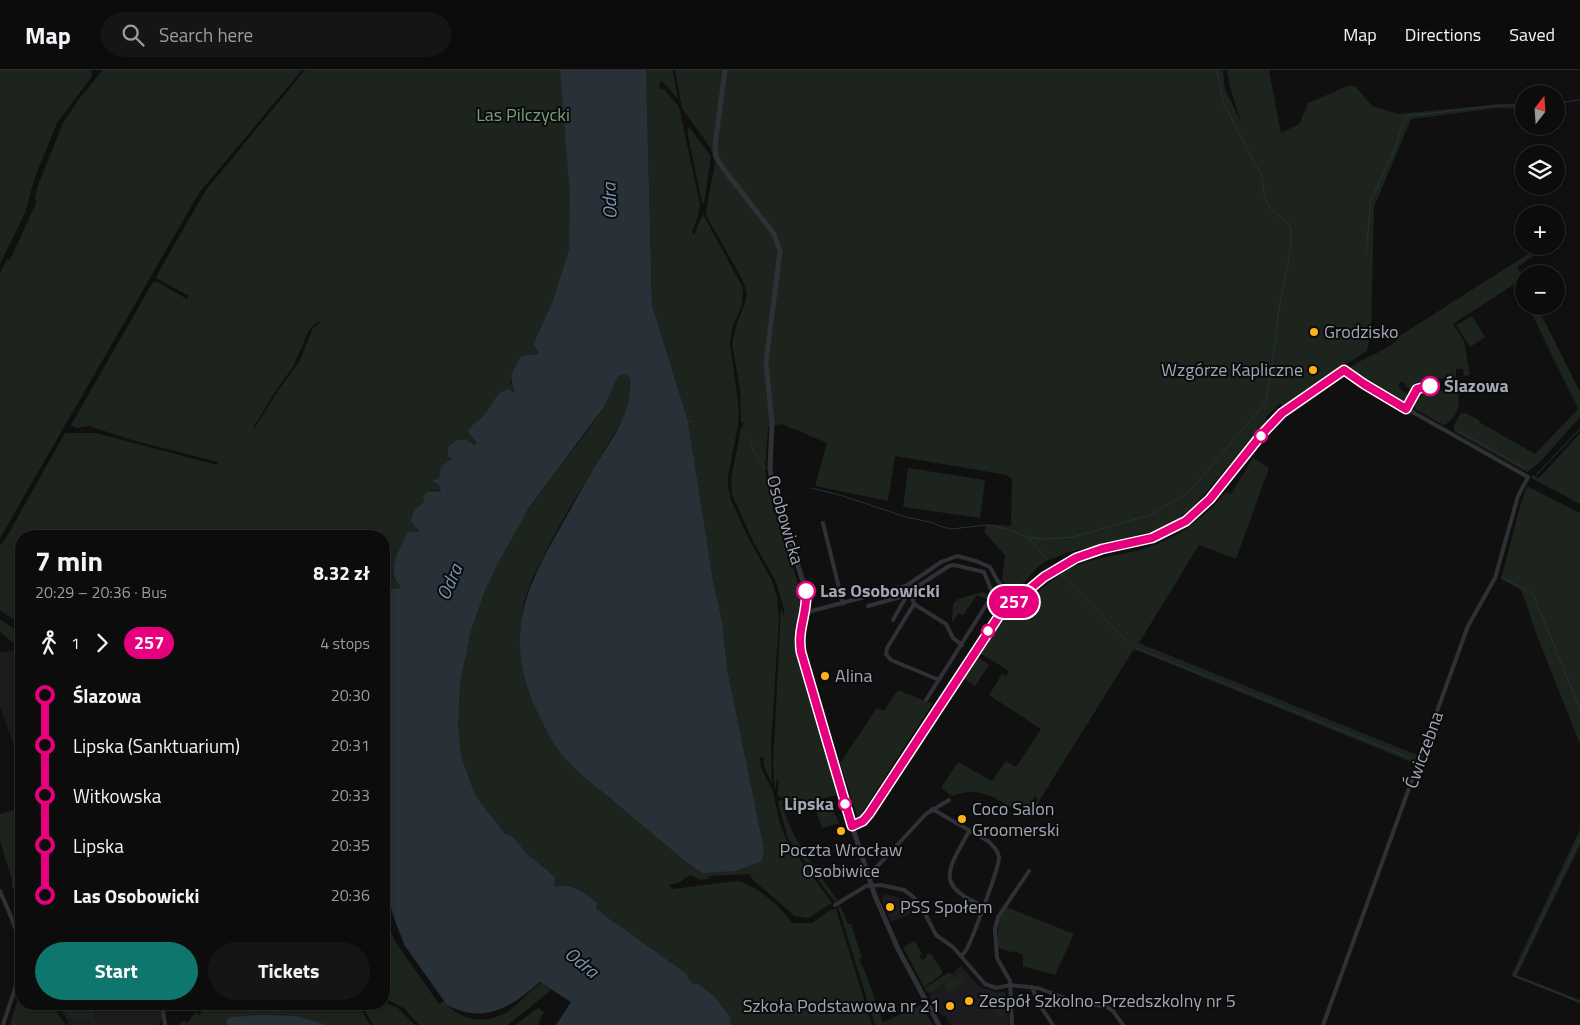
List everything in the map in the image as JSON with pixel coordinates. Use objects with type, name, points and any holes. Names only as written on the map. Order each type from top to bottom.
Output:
[{"type":"street","name":"Osobowicka","points":[[726,70],[716,141],[716,157],[774,234],[780,251],[766,362],[772,423],[770,468],[776,498],[807,598],[799,634],[801,652],[871,885],[898,948],[939,1025]]},
{"type":"street","name":"Ćwiczebna","points":[[1014,601],[1044,577],[1076,558],[1102,549],[1152,538],[1186,521],[1210,499],[1262,434],[1282,413],[1344,370],[1377,392],[1528,477],[1518,496],[1498,571],[1468,626],[1324,1025]]},
{"type":"street","points":[[823,522],[843,604]]},
{"type":"street","points":[[804,613],[909,585],[941,562],[952,557],[961,556],[990,567],[997,580],[1014,601],[994,622],[867,818],[858,825],[852,826]]},
{"type":"street","points":[[868,606],[910,593],[949,566],[954,565],[985,574],[992,592],[991,597],[926,700]]},
{"type":"street","points":[[909,585],[914,604],[946,624],[953,638],[962,645]]},
{"type":"street","points":[[893,620],[910,593]]},
{"type":"street","points":[[914,604],[887,648],[886,654],[891,660],[939,680]]},
{"type":"street","points":[[867,874],[872,872],[932,809],[949,800]]},
{"type":"street","points":[[932,809],[992,845],[999,855],[998,865],[983,906],[966,950],[961,956]]},
{"type":"street","points":[[969,831],[948,874],[952,883],[965,897],[983,906]]},
{"type":"street","points":[[1012,1025],[1009,978],[996,958],[995,929],[998,917],[1029,871]]},
{"type":"street","points":[[835,905],[864,887],[871,885],[897,888],[911,895],[920,904],[936,936],[953,947],[985,984],[996,988],[1010,985],[1045,989],[1073,1001],[1107,1007],[1113,1011],[1123,1025]]},
{"type":"street","points":[[0,891],[15,930]]},
{"type":"street","points":[[2,1025],[15,985]]},
{"type":"street","points":[[1032,987],[1039,1004],[1053,1025]]},
{"type":"street","points":[[163,1010],[165,1025]]},
{"type":"shaded area","points":[[15,651],[15,748],[0,707],[0,652]]},
{"type":"shaded area","points":[[885,894],[901,898],[916,912],[891,922],[881,898]]},
{"type":"shaded area","name":"Zespół Szkolno-Przedszkolny nr 5","points":[[962,967],[979,986],[992,991],[1005,992],[1010,1025],[950,1025],[945,1016],[940,1014],[929,996]]},
{"type":"shaded area","points":[[60,1010],[161,1010],[163,1017],[159,1025],[68,1025],[68,1021]]},
{"type":"green space","points":[[0,70],[91,70],[92,76],[57,123],[35,177],[25,213],[0,264]]},
{"type":"green space","points":[[103,70],[302,70],[199,193],[0,538],[0,273],[7,259],[10,260],[37,201],[35,199],[37,188],[63,123],[79,99]]},
{"type":"green space","name":"Las Pilczycki","points":[[305,70],[561,70],[571,171],[571,250],[559,292],[533,346],[539,354],[523,357],[510,382],[516,391],[482,419],[469,433],[477,443],[451,458],[439,478],[433,481],[438,484],[441,491],[431,490],[423,497],[424,501],[420,506],[416,526],[420,532],[408,532],[393,569],[394,579],[401,584],[401,587],[390,592],[390,530],[15,530],[15,621],[0,610],[0,545],[5,540],[65,433],[96,433],[217,465],[218,462],[132,440],[89,426],[76,428],[71,425],[153,282],[157,282],[187,299],[189,296],[156,278],[206,190]],"holes":[[[318,321],[320,323],[313,328],[299,362],[254,429],[277,389],[293,367],[309,330]]]},
{"type":"green space","points":[[646,70],[673,70],[678,99],[662,81],[658,85],[661,89],[665,90],[679,107],[700,205],[692,233],[694,234],[703,214],[743,288],[742,305],[732,329],[730,344],[739,410],[728,487],[731,500],[747,535],[772,581],[777,597],[779,619],[771,744],[772,784],[764,766],[763,757],[760,758],[761,768],[773,791],[779,820],[788,843],[832,903],[808,918],[795,916],[753,880],[749,874],[709,876],[708,879],[700,880],[690,875],[681,882],[669,885],[672,889],[737,881],[744,883],[760,891],[792,923],[812,923],[830,910],[836,909],[872,1025],[733,1025],[730,1022],[731,1018],[713,995],[699,984],[693,984],[688,980],[687,974],[604,915],[578,889],[564,885],[557,887],[554,884],[555,881],[500,827],[483,807],[473,791],[462,760],[457,726],[458,691],[464,656],[486,587],[517,527],[600,413],[618,376],[626,374],[629,377],[630,399],[623,419],[559,526],[533,577],[524,602],[520,629],[524,672],[562,755],[587,779],[686,862],[702,873],[762,861],[764,849],[727,668],[722,621],[713,581],[688,421],[652,305]]},
{"type":"green space","points":[[675,70],[1223,70],[1225,89],[1241,122],[1230,88],[1227,70],[1269,70],[1281,133],[1299,124],[1308,103],[1350,85],[1356,87],[1372,106],[1398,114],[1515,104],[1515,109],[1497,108],[1411,119],[1374,207],[1371,332],[1367,351],[1300,393],[1285,408],[1280,404],[1266,417],[1268,420],[1190,511],[1166,526],[1150,532],[1069,552],[1046,561],[1014,593],[1002,580],[1005,555],[984,532],[987,524],[1011,526],[1012,479],[1007,475],[895,456],[888,501],[815,486],[827,443],[782,424],[768,427],[765,471],[773,506],[801,592],[801,605],[794,643],[838,795],[798,804],[777,796],[779,781],[777,780],[775,791],[773,764],[781,607],[784,616],[784,609],[776,582],[754,543],[732,495],[731,479],[741,428],[745,422],[741,423],[740,389],[732,344],[747,293],[742,279],[707,217],[706,211],[715,163],[710,147],[682,108]]},
{"type":"green space","points":[[689,127],[711,156],[704,204],[687,131]]},
{"type":"green space","points":[[1527,255],[1535,255],[1520,265],[1515,265],[1515,284],[1453,324],[1464,341],[1470,375],[1464,376],[1463,369],[1456,369],[1454,379],[1451,380],[1451,376],[1445,381],[1445,378],[1422,381],[1423,385],[1410,389],[1401,381],[1398,387],[1409,395],[1407,399],[1401,401],[1362,381],[1348,370],[1356,363],[1397,341],[1396,338]]},
{"type":"green space","points":[[1532,315],[1542,315],[1580,392],[1580,417],[1538,464],[1527,472],[1455,432],[1453,427],[1460,414],[1465,413],[1535,454],[1578,409]]},
{"type":"green space","points":[[1472,316],[1485,337],[1470,347],[1456,325]]},
{"type":"green space","points":[[1456,388],[1459,404],[1455,415],[1448,423],[1443,425],[1415,409],[1414,403],[1419,395]]},
{"type":"green space","points":[[1580,433],[1580,504],[1531,478],[1533,475],[1538,478],[1542,475]]},
{"type":"green space","points":[[1253,458],[1269,468],[1236,559],[1199,545],[1139,643],[1417,755],[1414,763],[1134,649],[1031,814],[1031,818],[1028,815],[1038,799],[1035,796],[1024,815],[998,800],[981,793],[962,793],[952,796],[941,788],[958,762],[992,781],[1006,761],[1016,767],[1041,729],[989,695],[1002,674],[1006,676],[1009,671],[980,653],[1000,622],[1023,601],[1027,602],[1055,578],[1073,567],[1096,559],[1150,547],[1186,529],[1207,512],[1226,492],[1231,494]]},
{"type":"green space","points":[[908,468],[985,480],[980,518],[903,507]]},
{"type":"green space","points":[[1527,486],[1580,513],[1580,744],[1536,633],[1524,597],[1520,589],[1501,579]]},
{"type":"green space","points":[[983,592],[989,596],[987,599],[977,595],[963,615],[959,613],[952,622],[953,604],[958,599]]},
{"type":"green space","points":[[0,619],[15,629],[15,644],[0,632]]},
{"type":"green space","points":[[977,656],[989,665],[975,686],[963,678]]},
{"type":"green space","points":[[898,690],[932,704],[858,819],[840,763],[877,708],[884,711]]},
{"type":"green space","points":[[780,800],[786,802],[782,803],[786,817],[798,842],[838,901],[834,901],[788,839],[778,803]]},
{"type":"green space","points":[[830,806],[835,810],[834,813],[840,823],[822,828],[816,811]]},
{"type":"green space","points":[[15,810],[15,894],[0,841],[0,814]]},
{"type":"green space","points":[[1580,829],[1580,845],[1517,975],[1580,1000],[1580,1003],[1511,976]]},
{"type":"green space","points":[[840,905],[848,924],[851,924],[862,958],[859,959],[883,1022],[921,1005],[933,1025],[875,1025],[838,907]]},
{"type":"green space","points":[[1007,907],[1074,934],[1055,975],[1023,966],[1023,955],[997,947],[999,919]]},
{"type":"green space","points":[[390,930],[396,943],[439,1004],[444,1001],[451,1008],[466,1017],[483,1020],[509,1011],[541,983],[551,990],[508,1025],[419,1025],[404,1008],[390,1001]]},
{"type":"green space","points":[[915,941],[922,954],[919,956],[922,960],[927,957],[925,954],[931,954],[942,971],[942,974],[924,987],[903,947]]},
{"type":"green space","points":[[961,965],[962,967],[944,983],[961,974],[966,983],[948,993],[943,984],[930,994],[924,988],[948,973],[953,974]]},
{"type":"green space","points":[[995,993],[997,996],[1000,994],[1004,1001],[1001,1004],[1005,1007],[1002,1009],[1006,1015],[1000,1019],[987,997],[988,994]]},
{"type":"green space","points":[[390,1005],[398,1008],[415,1025],[373,1025],[364,1010],[390,1010]]},
{"type":"green space","points":[[15,1008],[15,1010],[55,1010],[66,1025],[10,1025]]},
{"type":"green space","points":[[538,1008],[544,1012],[538,1025],[515,1025]]},
{"type":"green space","points":[[62,1010],[94,1011],[94,1024],[90,1024],[91,1021],[83,1018],[82,1021],[68,1016]]},
{"type":"green space","points":[[198,1010],[361,1010],[370,1025],[178,1025],[184,1021],[187,1023],[196,1012],[199,1015],[202,1013]]},
{"type":"water","name":"Odra","points":[[560,70],[646,70],[652,305],[688,421],[713,581],[722,621],[727,668],[764,849],[762,861],[735,871],[702,873],[686,862],[586,779],[563,756],[544,726],[525,679],[520,631],[524,608],[540,565],[625,413],[630,389],[629,377],[626,374],[618,376],[604,407],[529,508],[485,590],[471,630],[460,683],[458,725],[461,756],[473,790],[481,804],[506,834],[514,838],[527,854],[555,877],[554,885],[557,887],[562,885],[573,887],[597,903],[596,908],[604,915],[687,974],[693,984],[699,984],[713,995],[731,1018],[730,1022],[733,1025],[556,1025],[571,1002],[540,982],[508,1006],[485,1013],[461,1011],[447,1005],[405,946],[390,904],[390,590],[401,586],[393,572],[395,560],[408,532],[420,532],[411,521],[413,513],[424,501],[423,497],[431,491],[441,491],[438,484],[432,481],[439,478],[441,467],[451,459],[448,456],[448,447],[457,440],[467,440],[474,445],[477,443],[468,432],[470,429],[482,418],[500,393],[509,389],[513,393],[515,391],[512,377],[521,356],[539,354],[533,345],[553,301],[569,250],[570,195]]},
{"type":"water","points":[[259,1015],[296,1016],[327,1025],[227,1025],[227,1019],[230,1017]]},
{"type":"waterway","points":[[1217,70],[1223,102],[1262,177],[1267,202],[1273,211],[1289,224],[1291,229],[1290,254],[1277,327]]},
{"type":"waterway","points":[[1565,102],[1580,100]]},
{"type":"waterway","points":[[1366,251],[1371,200],[1395,148],[1406,116],[1502,105],[1515,106]]},
{"type":"waterway","points":[[1010,530],[1027,537],[1046,539],[1073,537],[1150,515],[1188,493],[1266,402],[1277,331]]},
{"type":"waterway","points":[[1536,475],[1580,429]]},
{"type":"waterway","points":[[1458,431],[1525,468]]},
{"type":"waterway","points":[[749,439],[754,452],[767,470]]},
{"type":"waterway","points":[[811,488],[951,529],[987,525],[1006,529]]},
{"type":"waterway","points":[[1028,537],[1047,559]]},
{"type":"waterway","points":[[1061,574],[1131,645]]},
{"type":"waterway","points":[[1502,577],[1533,594],[1580,709]]},
{"type":"waterway","points":[[1136,648],[1410,758]]},
{"type":"waterway","points":[[1580,838],[1514,976],[1580,1002]]},
{"type":"bus line","name":"257","points":[[806,591],[807,598],[799,634],[801,652],[852,826],[858,825],[867,818],[998,616],[1044,577],[1066,563],[1086,554],[1152,538],[1186,521],[1205,505],[1262,434],[1282,413],[1344,370],[1406,409],[1417,389],[1430,386]]},
{"type":"place","name":"Grodzisko","points":[[1314,332]]},
{"type":"place","name":"Wzgórze Kapliczne","points":[[1313,370]]},
{"type":"place","name":"Ślazowa","points":[[1430,386]]},
{"type":"place","name":"Las Osobowicki","points":[[806,591]]},
{"type":"place","name":"Alina","points":[[825,676]]},
{"type":"place","name":"Lipska","points":[[845,804]]},
{"type":"place","name":"Coco Salon Groomerski","points":[[962,819]]},
{"type":"place","name":"Poczta Wrocław Osobiwice","points":[[841,831]]},
{"type":"place","name":"PSS Społem","points":[[890,907]]},
{"type":"place","name":"Zespół Szkolno-Przedszkolny nr 5","points":[[969,1001]]},
{"type":"place","name":"Szkoła Podstawowa nr 21","points":[[950,1006]]}]
